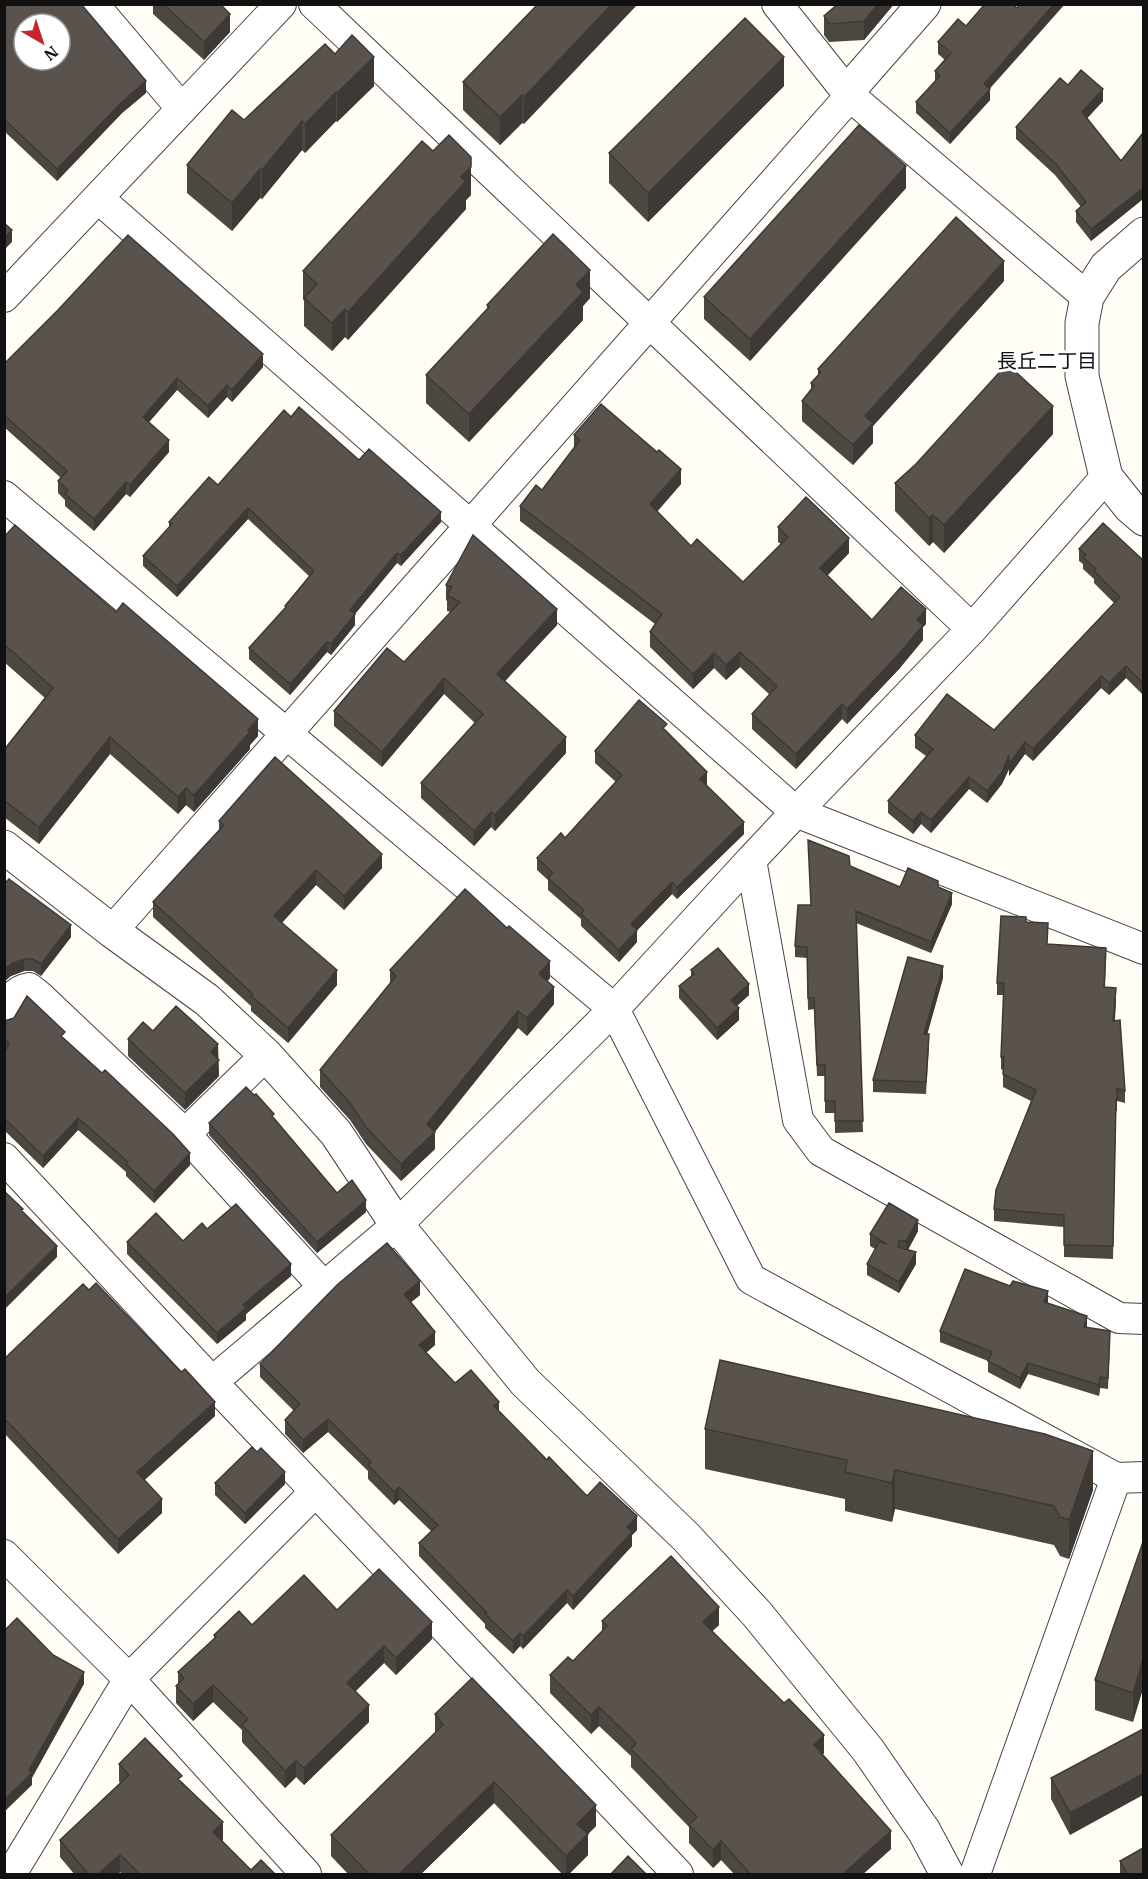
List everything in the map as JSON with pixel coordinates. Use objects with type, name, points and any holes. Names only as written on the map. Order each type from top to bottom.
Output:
[{"type":"street","points":[[93,4],[182,109]]},
{"type":"street","points":[[4,297],[281,4]]},
{"type":"street","points":[[314,4],[972,629]]},
{"type":"street","points":[[777,4],[849,94],[1087,297]]},
{"type":"street","points":[[112,930],[650,323],[924,4]]},
{"type":"street","points":[[98,198],[796,812],[1143,949]]},
{"type":"street","points":[[1143,234],[1106,267],[1087,297],[1082,323],[1082,376],[1106,477],[1130,507],[1143,519]]},
{"type":"street","points":[[212,1382],[397,1225],[614,1009],[796,812],[972,629],[1106,477]]},
{"type":"street","points":[[4,496],[614,1009],[751,1279],[1130,1477],[975,1875]]},
{"type":"street","points":[[4,847],[207,999],[266,1056],[336,1133],[397,1225],[525,1382],[686,1537],[757,1614],[868,1750],[924,1831],[947,1875]]},
{"type":"street","points":[[751,860],[798,1120],[821,1151],[1119,1318],[1143,1319]]},
{"type":"street","points":[[4,1016],[13,995],[29,988],[185,1134],[324,1287]]},
{"type":"street","points":[[185,1134],[266,1056]]},
{"type":"street","points":[[4,1158],[315,1492],[678,1875]]},
{"type":"street","points":[[11,1875],[129,1679],[315,1492]]},
{"type":"street","points":[[4,1555],[129,1679],[306,1875]]},
{"type":"building","points":[[4,4],[81,4],[146,81],[122,102],[57,169],[4,119]]},
{"type":"building","points":[[163,4],[220,4],[230,14],[204,42]]},
{"type":"building","points":[[538,4],[612,4],[524,97],[522,95],[500,117],[463,82]]},
{"type":"building","points":[[838,4],[878,4],[864,21],[829,24],[824,16]]},
{"type":"building","points":[[985,4],[1012,4],[1017,8],[1020,4],[1054,4],[984,84],[990,89],[950,133],[916,102],[940,76],[935,71],[951,53],[938,42],[958,19],[966,26]]},
{"type":"building","points":[[745,18],[784,57],[648,193],[609,153]]},
{"type":"building","points":[[352,35],[374,57],[305,124],[302,121],[232,203],[187,165],[232,110],[244,120],[325,44],[335,54]]},
{"type":"building","points":[[1081,70],[1103,89],[1082,112],[1121,161],[1143,133],[1143,188],[1091,229],[1076,211],[1086,202],[1055,163],[1016,127],[1060,78],[1068,85]]},
{"type":"building","points":[[859,125],[906,166],[750,339],[704,297]]},
{"type":"building","points":[[449,135],[471,157],[471,167],[461,177],[466,181],[348,312],[345,309],[332,323],[304,298],[317,284],[303,271],[422,141],[433,151]]},
{"type":"building","points":[[956,217],[1004,261],[865,416],[873,423],[853,445],[802,401],[814,386],[811,383],[821,372],[818,369]]},
{"type":"building","points":[[4,223],[12,230],[4,238]]},
{"type":"building","points":[[553,234],[590,270],[576,285],[583,292],[469,414],[426,375]]},
{"type":"building","points":[[128,235],[263,354],[232,390],[227,385],[208,406],[177,378],[143,417],[169,440],[130,485],[126,482],[94,519],[65,494],[68,490],[58,481],[67,471],[4,415],[4,364]]},
{"type":"building","points":[[1007,364],[1053,406],[944,525],[933,515],[929,518],[895,483],[916,464]]},
{"type":"building","points":[[601,404],[657,452],[659,450],[681,469],[650,504],[691,546],[697,539],[743,582],[788,537],[778,527],[806,497],[849,538],[820,568],[872,620],[901,587],[926,609],[917,620],[923,625],[899,654],[847,709],[842,704],[796,754],[752,714],[777,686],[740,652],[726,665],[714,653],[693,674],[650,632],[662,614],[520,506],[536,485],[542,490],[580,440],[574,435]]},
{"type":"building","points":[[299,407],[359,460],[369,449],[441,512],[401,555],[397,553],[350,610],[355,614],[331,644],[327,642],[290,684],[249,648],[286,607],[314,571],[248,508],[177,586],[143,556],[172,524],[169,522],[209,477],[218,485],[284,410],[291,417]]},
{"type":"building","points":[[1103,523],[1143,560],[1143,683],[1126,666],[1109,683],[1101,676],[1033,749],[1025,742],[1009,764],[1009,755],[1002,772],[987,791],[969,777],[931,820],[921,812],[913,821],[888,801],[933,749],[915,735],[947,694],[994,730],[1120,597],[1094,571],[1096,569],[1083,557],[1086,555],[1079,549]]},
{"type":"building","points":[[15,525],[116,612],[123,603],[258,719],[248,730],[250,732],[194,795],[186,788],[178,797],[110,737],[39,827],[4,800],[4,750],[53,688],[4,644],[4,537]]},
{"type":"building","points":[[473,535],[557,609],[497,674],[566,737],[495,815],[491,812],[474,831],[421,783],[483,714],[444,678],[382,752],[334,711],[387,648],[404,662],[460,602],[447,595],[452,587],[446,585]]},
{"type":"building","points":[[639,700],[667,724],[663,728],[707,772],[700,779],[744,822],[677,887],[672,882],[631,924],[637,930],[619,950],[581,914],[584,910],[548,878],[553,873],[537,858],[561,833],[565,838],[622,775],[595,751]]},
{"type":"building","points":[[275,757],[382,854],[344,896],[316,870],[274,916],[337,970],[288,1028],[251,996],[253,994],[153,902],[224,825],[219,821]]},
{"type":"building","points":[[808,840],[849,856],[850,866],[900,887],[908,868],[938,881],[938,887],[952,893],[931,942],[856,911],[863,1121],[835,1121],[835,1101],[825,1101],[825,1065],[817,1065],[814,998],[808,998],[807,947],[795,946],[798,905],[811,905]]},
{"type":"building","points":[[9,879],[71,925],[41,964],[33,959],[24,959],[11,964],[4,970],[4,884]]},
{"type":"building","points":[[465,889],[507,928],[509,926],[550,961],[539,974],[554,987],[527,1018],[518,1011],[427,1124],[435,1132],[401,1164],[366,1127],[350,1103],[320,1070],[396,976],[390,970]]},
{"type":"building","points":[[1001,916],[1026,917],[1026,922],[1048,923],[1047,944],[1106,948],[1104,987],[1116,988],[1113,1021],[1120,1020],[1125,1091],[1117,1088],[1113,1246],[1064,1245],[1064,1215],[994,1209],[996,1190],[1036,1090],[1003,1074],[1004,1057],[1001,1057],[1004,983],[997,983]]},
{"type":"building","points":[[718,948],[749,984],[731,1000],[739,1008],[717,1028],[679,986],[694,974],[691,970]]},
{"type":"building","points":[[908,957],[943,966],[924,1034],[929,1034],[926,1082],[873,1080]]},
{"type":"building","points":[[27,996],[65,1032],[61,1036],[102,1073],[105,1070],[190,1153],[154,1191],[126,1164],[128,1162],[78,1118],[43,1156],[4,1118],[4,1054],[9,1043],[4,1040],[4,1021],[14,1018]]},
{"type":"building","points":[[176,1006],[218,1044],[211,1052],[219,1060],[185,1093],[128,1039],[143,1022],[153,1031]]},
{"type":"building","points":[[246,1087],[254,1095],[256,1094],[274,1114],[272,1116],[337,1193],[352,1180],[366,1200],[317,1242],[209,1123]]},
{"type":"building","points":[[4,1191],[57,1246],[4,1298]]},
{"type":"building","points":[[889,1203],[918,1220],[906,1241],[899,1241],[898,1247],[916,1252],[899,1282],[867,1264],[879,1242],[887,1244],[870,1234]]},
{"type":"building","points":[[236,1204],[291,1264],[243,1305],[246,1308],[217,1333],[127,1242],[156,1213],[183,1241],[202,1223],[207,1229]]},
{"type":"building","points":[[387,1243],[420,1281],[404,1294],[435,1332],[419,1345],[455,1383],[471,1370],[499,1402],[494,1406],[547,1460],[549,1457],[587,1496],[600,1482],[637,1516],[627,1527],[632,1532],[573,1596],[567,1590],[523,1636],[520,1633],[513,1641],[419,1543],[438,1525],[399,1487],[394,1492],[368,1465],[371,1462],[328,1419],[303,1440],[285,1420],[300,1404],[260,1364],[337,1285]]},
{"type":"building","points":[[965,1269],[1010,1286],[1013,1281],[1048,1291],[1044,1302],[1087,1316],[1084,1327],[1110,1331],[1108,1378],[1100,1377],[1099,1385],[1028,1363],[1020,1378],[988,1361],[992,1352],[940,1331]]},
{"type":"building","points":[[96,1283],[181,1372],[185,1369],[215,1402],[137,1472],[162,1499],[118,1539],[4,1418],[4,1359],[83,1284],[89,1290]]},
{"type":"building","points":[[720,1360],[1045,1434],[1093,1451],[1069,1520],[1060,1517],[1054,1506],[895,1470],[892,1483],[845,1472],[847,1460],[705,1429]]},
{"type":"building","points":[[252,1447],[257,1452],[261,1448],[285,1472],[245,1513],[215,1483]]},
{"type":"building","points":[[1143,1542],[1143,1659],[1133,1693],[1095,1680]]},
{"type":"building","points":[[671,1556],[719,1607],[703,1622],[784,1703],[789,1699],[824,1735],[814,1745],[891,1831],[842,1875],[751,1875],[721,1841],[713,1850],[689,1825],[697,1817],[631,1749],[636,1743],[599,1707],[591,1715],[550,1675],[568,1657],[573,1661],[607,1626],[602,1621]]},
{"type":"building","points":[[379,1569],[432,1622],[396,1658],[384,1646],[347,1683],[369,1705],[304,1768],[296,1761],[285,1771],[242,1725],[248,1719],[213,1685],[193,1704],[176,1686],[184,1678],[178,1672],[216,1637],[214,1635],[239,1611],[252,1625],[304,1575],[337,1610]]},
{"type":"building","points":[[17,1618],[53,1655],[84,1672],[29,1770],[32,1773],[4,1800],[4,1627],[6,1629]]},
{"type":"building","points":[[472,1678],[596,1805],[577,1824],[588,1834],[566,1856],[494,1782],[398,1875],[370,1875],[331,1835],[443,1725],[435,1714]]},
{"type":"building","points":[[1143,1729],[1143,1774],[1070,1813],[1051,1778]]},
{"type":"building","points":[[145,1738],[182,1776],[178,1779],[223,1822],[213,1832],[251,1870],[261,1860],[276,1875],[141,1875],[120,1855],[97,1875],[89,1875],[60,1840],[129,1775],[119,1764]]},
{"type":"building","points":[[1143,1848],[1143,1875],[1128,1875],[1120,1861]]},
{"type":"building","points":[[628,1856],[647,1875],[610,1875]]},
{"type":"district","name":"長丘二丁目","points":[[1047,361]]}]
